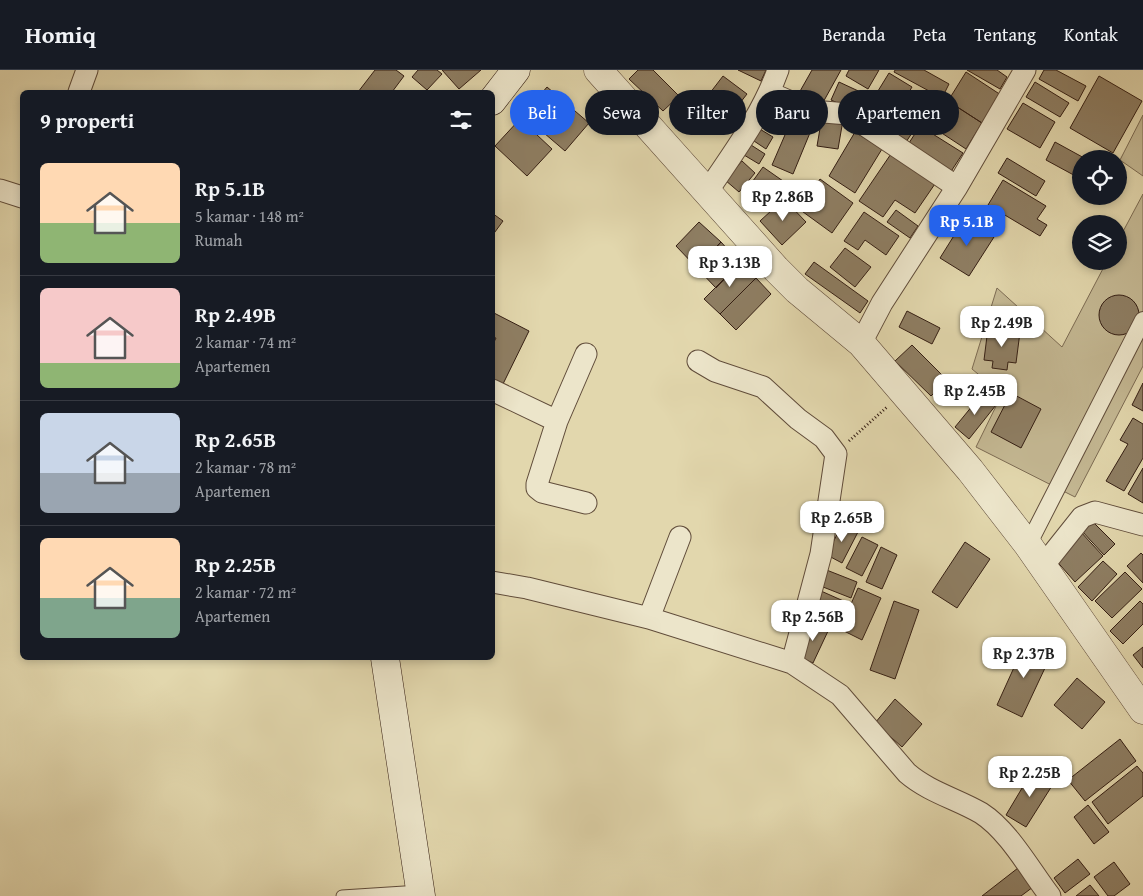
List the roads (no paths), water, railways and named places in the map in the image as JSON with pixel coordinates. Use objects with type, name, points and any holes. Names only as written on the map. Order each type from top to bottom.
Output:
[{"type":"street","points":[[80,90],[88,70]]},
{"type":"street","points":[[495,97],[516,70]]},
{"type":"street","points":[[598,70],[776,269],[797,290],[861,343],[970,470],[1036,556],[1143,710]]},
{"type":"street","points":[[771,90],[778,70]]},
{"type":"street","points":[[861,343],[882,303],[957,187],[1025,70]]},
{"type":"street","points":[[828,112],[848,114],[957,187]]},
{"type":"street","points":[[707,192],[756,118]]},
{"type":"street","points":[[0,190],[20,196]]},
{"type":"street","points":[[1036,556],[1143,320]]},
{"type":"street","points":[[586,354],[557,421],[537,484],[537,488],[542,492],[586,503]]},
{"type":"street","points":[[698,361],[722,374],[763,387],[798,419],[824,438],[836,454],[822,554],[792,663]]},
{"type":"street","points":[[495,391],[557,421]]},
{"type":"street","points":[[1036,556],[1082,517],[1095,512],[1143,525]]},
{"type":"street","points":[[649,618],[680,537]]},
{"type":"street","points":[[495,583],[527,588],[649,618],[792,663],[840,695],[916,782],[982,814],[996,824],[1050,896]]},
{"type":"street","points":[[385,660],[421,894]]},
{"type":"lane","points":[[342,896],[421,894]]}]
